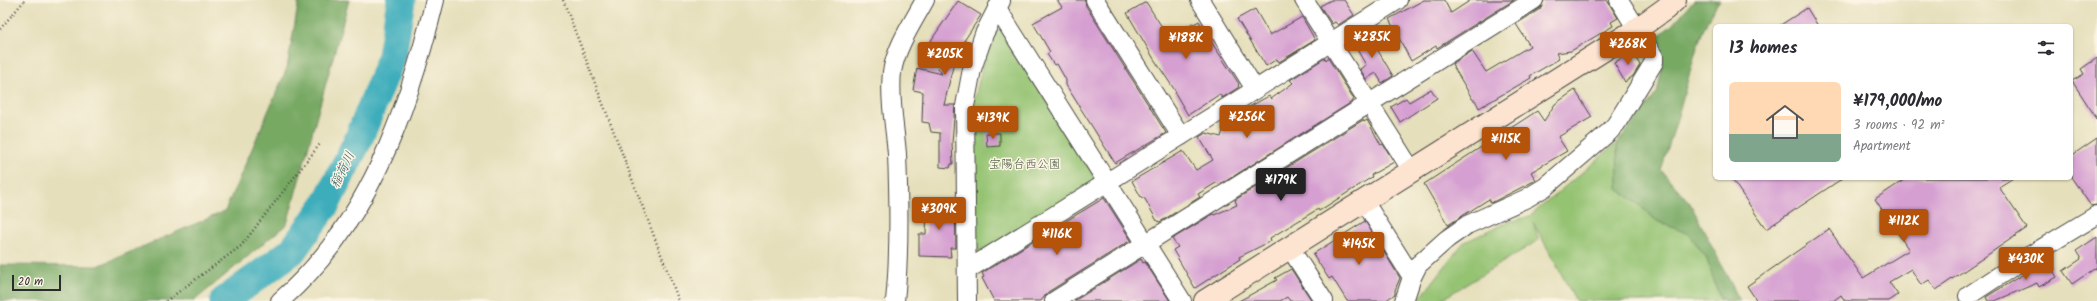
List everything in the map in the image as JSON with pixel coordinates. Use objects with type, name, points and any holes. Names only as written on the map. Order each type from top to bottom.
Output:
[{"type":"street","points":[[280,301],[318,264],[372,181],[392,140],[411,91],[435,0]]},
{"type":"street","points":[[895,301],[899,237],[898,181],[892,71],[898,52],[925,0]]},
{"type":"street","points":[[1095,0],[1181,136]]},
{"type":"street","points":[[1200,0],[1256,89]]},
{"type":"street","points":[[1304,0],[1412,171]]},
{"type":"street","points":[[967,270],[1398,0]]},
{"type":"street","points":[[1054,301],[1534,0]]},
{"type":"street","points":[[1404,301],[1412,277],[1418,265],[1447,239],[1467,225],[1495,210],[1527,198],[1545,187],[1616,124],[1654,62],[1654,57],[1619,0]]},
{"type":"street","points":[[1205,301],[1637,29],[1675,0]]},
{"type":"street","points":[[999,4],[1107,182],[1182,301]]},
{"type":"street","points":[[967,301],[965,106],[972,69],[984,34],[999,4]]},
{"type":"street","points":[[1364,201],[1412,277]]},
{"type":"street","points":[[1968,296],[2029,256],[2097,215]]},
{"type":"street","points":[[1290,248],[1324,301]]},
{"type":"path","points":[[0,29],[25,0]]},
{"type":"path","points":[[563,0],[679,301]]},
{"type":"path","points":[[166,301],[241,246],[320,144]]},
{"type":"green space","points":[[299,0],[349,0],[287,224],[194,301],[0,301],[0,265],[98,266],[225,211],[287,68]]},
{"type":"green space","points":[[1694,0],[1720,0],[1707,21],[1698,44],[1677,120],[1661,170],[1690,203],[1740,301],[1721,301],[1706,257],[1689,234],[1657,221],[1637,203],[1618,189],[1617,143],[1657,93],[1662,69],[1661,56],[1652,41],[1672,25]]},
{"type":"green space","name":"宝陽台西公園","points":[[994,30],[1002,30],[1094,175],[1092,183],[981,252],[974,248],[973,106],[986,51]]},
{"type":"green space","points":[[1617,143],[1618,189],[1637,203],[1657,221],[1689,234],[1706,257],[1721,301],[1576,301],[1533,222],[1539,240],[1439,301],[1418,301],[1463,243],[1503,224],[1530,216]]},
{"type":"building","points":[[1057,0],[1085,0],[1086,6],[1166,133],[1115,163],[1066,85],[1066,80],[1057,64],[1054,65],[1047,54],[1050,52],[1033,23],[1062,7]]},
{"type":"building","points":[[1331,0],[1344,0],[1354,15],[1338,25],[1335,22],[1332,24],[1320,6]]},
{"type":"building","points":[[1424,0],[1444,0],[1451,13],[1471,0],[1514,0],[1437,48],[1436,46],[1411,61],[1389,19]]},
{"type":"building","points":[[1544,0],[1607,0],[1618,18],[1611,22],[1613,26],[1571,51],[1556,53],[1559,59],[1530,76],[1531,78],[1479,108],[1452,64],[1472,51],[1486,72],[1530,46],[1516,24],[1540,9]]},
{"type":"building","points":[[958,1],[981,15],[964,41],[969,43],[963,60],[955,58],[944,105],[955,105],[952,143],[953,164],[951,164],[950,168],[940,167],[940,133],[931,132],[929,123],[922,122],[923,92],[913,90],[917,68],[942,74],[928,52],[932,39]]},
{"type":"building","points":[[1146,2],[1169,38],[1192,23],[1194,24],[1199,21],[1212,39],[1210,40],[1239,84],[1239,87],[1222,98],[1220,94],[1188,115],[1175,93],[1176,92],[1154,59],[1127,13]]},
{"type":"building","points":[[1807,8],[1817,24],[1782,24]]},
{"type":"building","points":[[1255,9],[1270,35],[1302,17],[1315,40],[1279,62],[1277,59],[1266,66],[1237,19]]},
{"type":"building","points":[[1367,32],[1393,76],[1382,83],[1376,73],[1366,79],[1360,69],[1366,65],[1352,41]]},
{"type":"building","points":[[1632,52],[1640,65],[1633,76],[1625,82],[1614,63]]},
{"type":"building","points":[[1325,58],[1326,60],[1328,58],[1354,99],[1352,102],[1226,181],[1219,184],[1216,183],[1198,194],[1200,197],[1160,222],[1157,221],[1145,199],[1141,197],[1132,181],[1183,151],[1196,170],[1213,160],[1199,137],[1206,133],[1221,137],[1224,127],[1231,122],[1229,118],[1269,96],[1271,99],[1293,83],[1290,80]]},
{"type":"building","points":[[2097,58],[2097,119],[2073,83],[2073,80],[2084,74],[2081,69]]},
{"type":"building","points":[[1431,89],[1437,98],[1400,122],[1391,107],[1406,98],[1409,102]]},
{"type":"building","points":[[1575,90],[1592,117],[1558,137],[1567,151],[1531,172],[1536,180],[1491,203],[1489,199],[1448,225],[1424,184],[1537,111],[1544,121],[1555,104]]},
{"type":"building","points":[[1363,120],[1364,122],[1367,120],[1381,145],[1383,144],[1394,162],[1371,175],[1372,177],[1319,211],[1318,209],[1270,238],[1271,241],[1239,257],[1240,259],[1195,288],[1173,250],[1178,247],[1172,239],[1213,214],[1214,215],[1237,205],[1235,200]]},
{"type":"building","points":[[986,133],[1000,133],[1000,146],[987,147]]},
{"type":"building","points":[[2097,138],[2097,205],[2091,206],[2073,180],[2073,155]]},
{"type":"building","points":[[1732,180],[1840,180],[1766,229]]},
{"type":"building","points":[[1904,180],[2010,180],[1999,187],[2027,228],[1936,290],[1929,280],[1921,285],[1911,269],[1889,282],[1898,295],[1889,301],[1845,301],[1841,295],[1833,301],[1757,301],[1747,286],[1829,229],[1863,278],[1909,250],[1875,199]]},
{"type":"building","points":[[1104,198],[1131,240],[1048,292],[1041,301],[994,301],[982,278],[984,277],[982,273],[1032,242],[1054,231],[1053,229]]},
{"type":"building","points":[[932,202],[955,202],[956,248],[950,248],[951,257],[919,256],[919,234],[926,234],[927,205]]},
{"type":"building","points":[[1365,221],[1400,278],[1395,294],[1385,301],[1347,301],[1332,277],[1329,279],[1313,254]]},
{"type":"building","points":[[2097,237],[2097,267],[2072,284],[2063,271],[2081,259],[2076,251]]},
{"type":"building","points":[[1141,259],[1143,263],[1145,262],[1170,301],[1074,301]]},
{"type":"building","points":[[2046,259],[2057,277],[2039,287],[2037,283],[1995,301],[1988,301],[1986,297]]},
{"type":"building","points":[[1291,269],[1312,301],[1290,301],[1287,297],[1280,301],[1239,301],[1277,280],[1275,278]]},
{"type":"waterway","name":"稲荷川","points":[[224,301],[292,251],[326,204],[359,138],[392,56],[401,0]]}]
